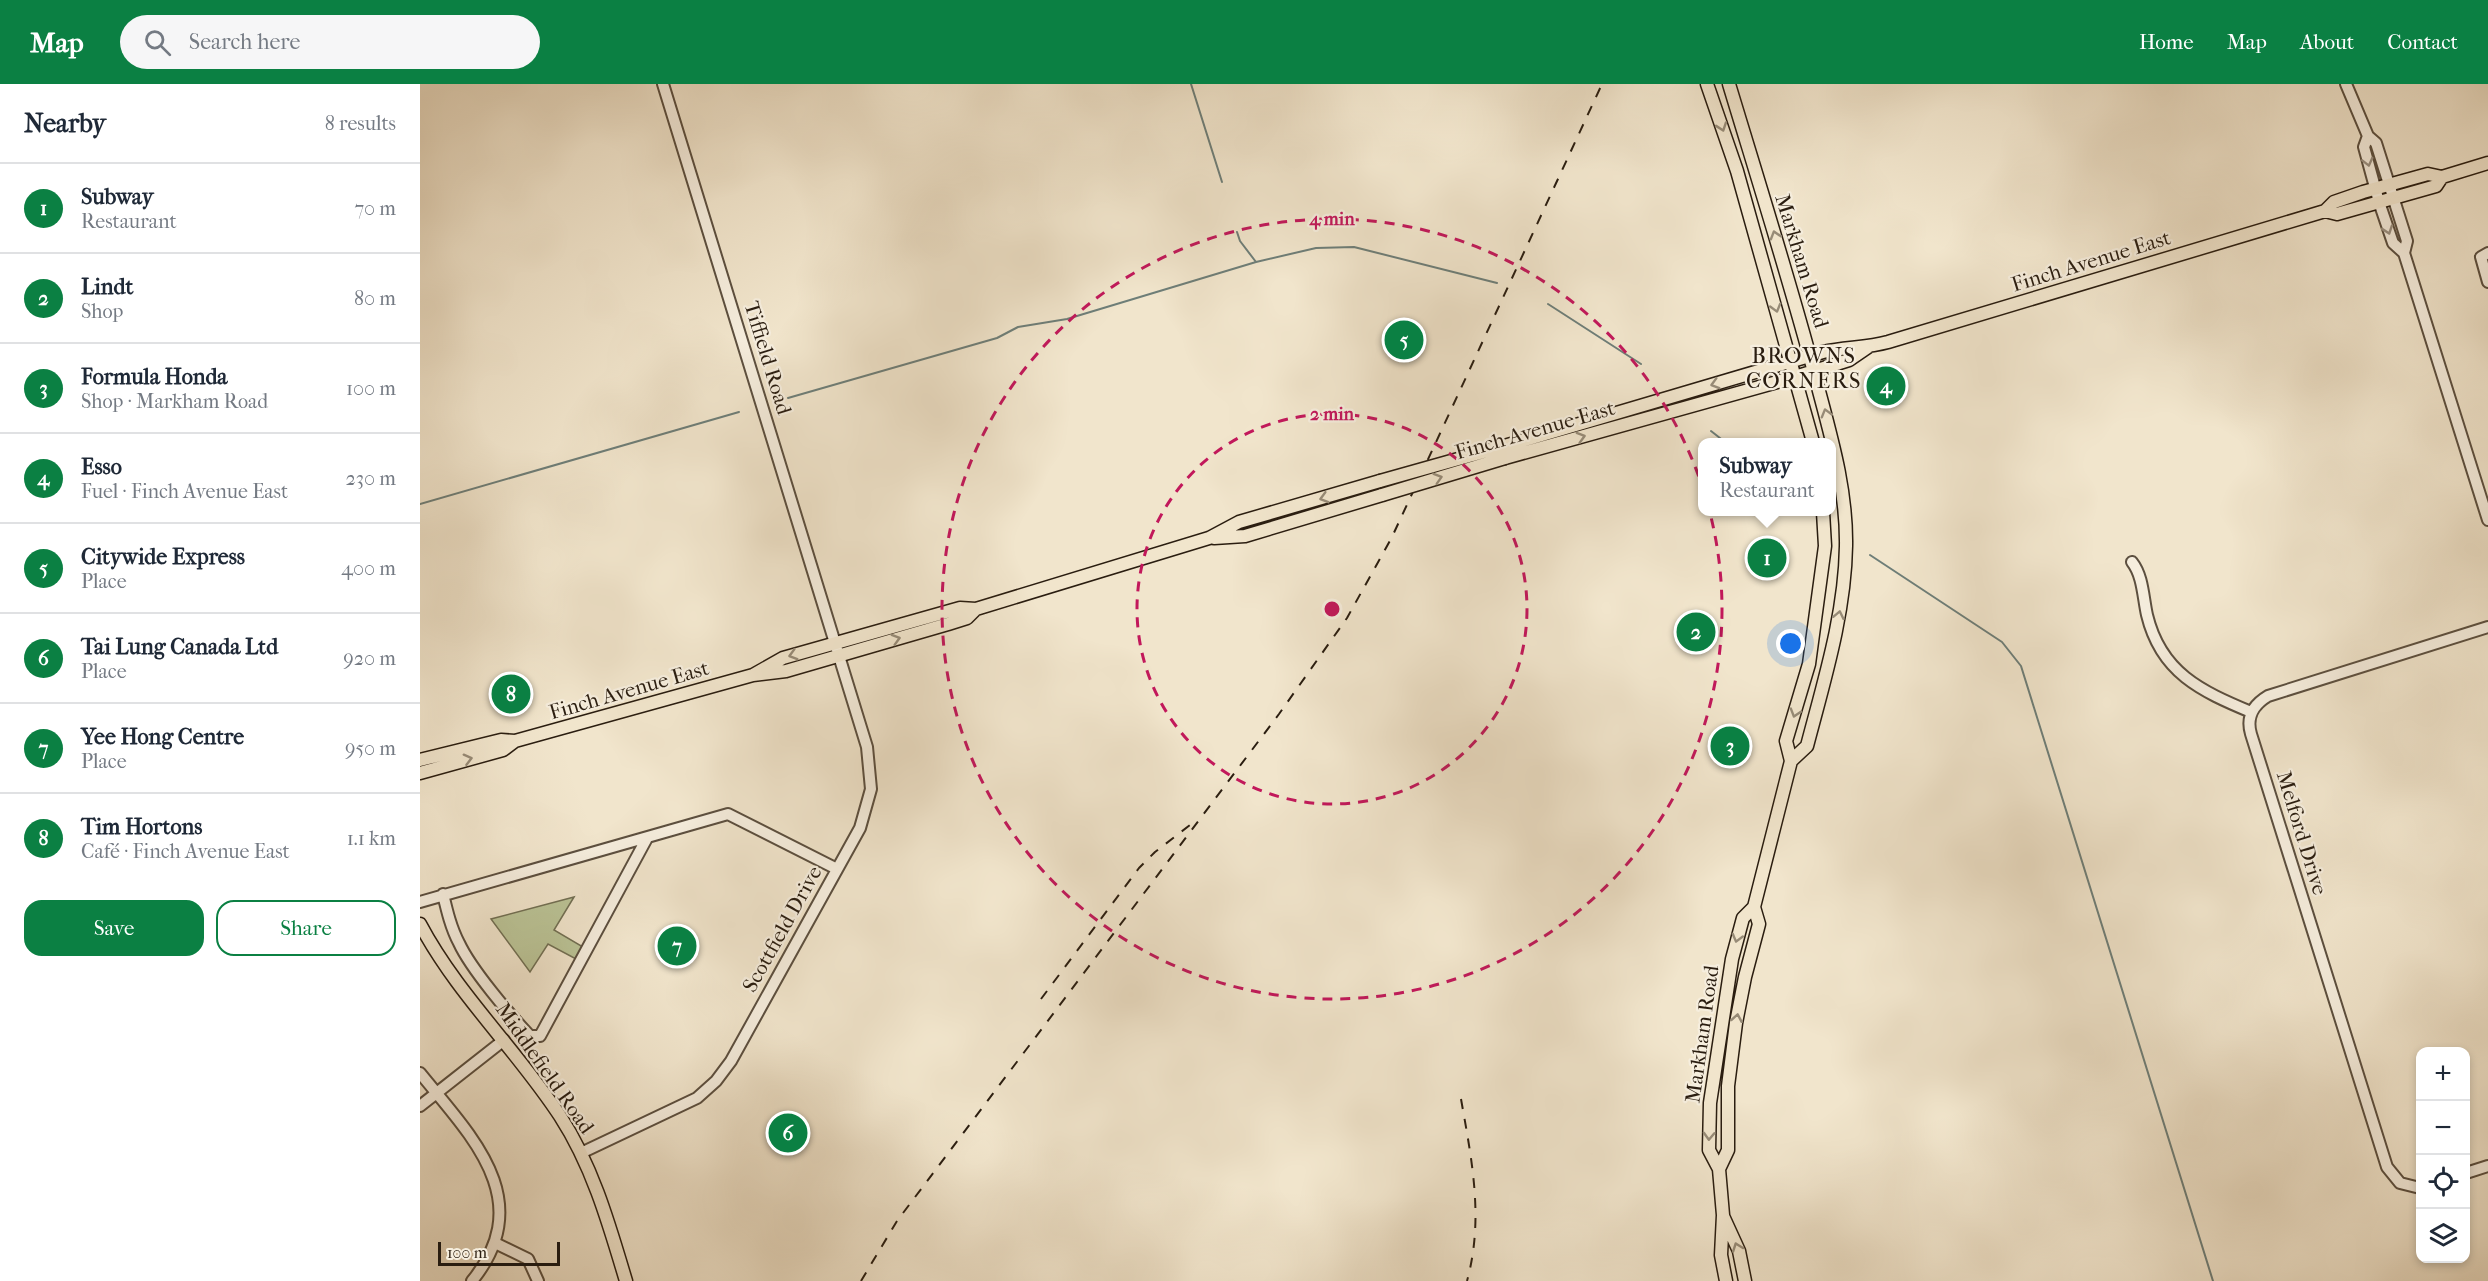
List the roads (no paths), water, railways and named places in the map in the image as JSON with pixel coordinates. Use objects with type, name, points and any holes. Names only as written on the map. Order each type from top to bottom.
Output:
[{"type":"main road","name":"Markham Road","points":[[1707,84],[1737,171],[1813,438]]},
{"type":"main road","name":"Markham Road","points":[[1729,84],[1810,356],[1831,438]]},
{"type":"main road","name":"Finch Avenue East","points":[[1209,538],[1245,536],[1382,495],[1503,453],[1810,356],[1845,347],[1868,347],[2325,211],[2334,202],[2376,189],[2428,174],[2442,177],[2488,163]]},
{"type":"main road","name":"Finch Avenue East","points":[[2325,211],[2337,214],[2436,186],[2442,177]]},
{"type":"main road","name":"Finch Avenue East","points":[[420,760],[501,740],[515,741],[753,675],[783,658],[838,649],[960,608],[976,609],[1209,538],[1239,522],[1380,482],[1503,453],[1796,377],[1849,360],[1868,347]]},
{"type":"main road","name":"Markham Road","points":[[1791,761],[1807,746],[1842,600],[1846,546],[1844,502],[1836,455]]},
{"type":"main road","name":"Markham Road","points":[[1719,1169],[1728,1150],[1728,1086],[1736,1023],[1744,977],[1759,924],[1754,907],[1791,761],[1786,741],[1811,652],[1825,546],[1823,516]]},
{"type":"main road","name":"Finch Avenue East","points":[[420,773],[503,750],[515,741]]},
{"type":"main road","name":"Markham Road","points":[[1726,1281],[1721,1255],[1723,1215],[1719,1169],[1709,1150],[1710,1104],[1730,966],[1743,918],[1754,907]]},
{"type":"main road","name":"Middlefield Road","points":[[420,924],[442,960],[550,1101],[581,1153],[602,1202],[626,1281]]},
{"type":"main road","name":"Markham Road","points":[[1723,1215],[1739,1251],[1745,1281]]},
{"type":"street","name":"Tiffield Road","points":[[663,84],[838,649]]},
{"type":"street","points":[[2346,84],[2368,136],[2376,143],[2407,241],[2404,253]]},
{"type":"street","points":[[2368,136],[2364,147],[2379,202],[2393,243],[2404,253],[2488,520]]},
{"type":"street","points":[[2488,254],[2481,257],[2488,282]]},
{"type":"street","points":[[2132,562],[2139,574],[2152,633],[2172,663],[2193,685],[2251,712],[2268,696],[2488,627]]},
{"type":"street","name":"Scottfield Drive","points":[[581,1153],[684,1105],[716,1081],[731,1061],[866,815],[872,775],[867,747],[838,649]]},
{"type":"street","name":"Melford Drive","points":[[2251,712],[2249,723],[2251,734],[2387,1167],[2400,1183],[2416,1187]]},
{"type":"street","points":[[420,902],[728,814],[837,869]]},
{"type":"street","points":[[443,894],[451,927],[460,946],[519,1024],[530,1036],[540,1036],[647,838]]},
{"type":"street","points":[[420,1106],[504,1040]]},
{"type":"street","points":[[420,1072],[476,1142],[495,1178],[500,1202],[500,1222],[495,1243],[484,1267],[472,1281]]},
{"type":"street","points":[[2470,1172],[2488,1166]]},
{"type":"street","points":[[495,1243],[528,1259],[538,1281]]},
{"type":"waterway","points":[[1191,84],[1222,182]]},
{"type":"waterway","points":[[1237,232],[1240,241],[1256,262]]},
{"type":"waterway","points":[[788,398],[997,338],[1018,327],[1067,319],[1256,262],[1316,248],[1354,247],[1497,283]]},
{"type":"waterway","points":[[1548,304],[1641,364]]},
{"type":"waterway","points":[[420,504],[739,412]]},
{"type":"waterway","points":[[1711,431],[1720,438]]},
{"type":"waterway","points":[[1870,555],[2002,642],[2021,666],[2213,1281]]},
{"type":"railway","points":[[861,1281],[897,1221],[1279,714],[1347,618],[1392,537],[1602,84]]},
{"type":"railway","points":[[1041,999],[1139,868],[1155,852],[1190,825]]},
{"type":"railway","points":[[1461,1099],[1472,1167],[1475,1213],[1475,1235],[1467,1281]]},
{"type":"place","name":"Citywide Express","points":[[1404,340]]},
{"type":"place","name":"Esso","points":[[1886,386]]},
{"type":"place","name":"Subway","points":[[1767,558]]},
{"type":"place","name":"Lindt","points":[[1696,632]]},
{"type":"place","name":"Tim Hortons","points":[[511,694]]},
{"type":"place","name":"Formula Honda","points":[[1730,746]]},
{"type":"place","name":"Yee Hong Centre","points":[[677,946]]},
{"type":"place","name":"Tai Lung Canada Ltd","points":[[788,1133]]},
{"type":"district","name":"BROWNS CORNERS","points":[[1804,368]]}]
